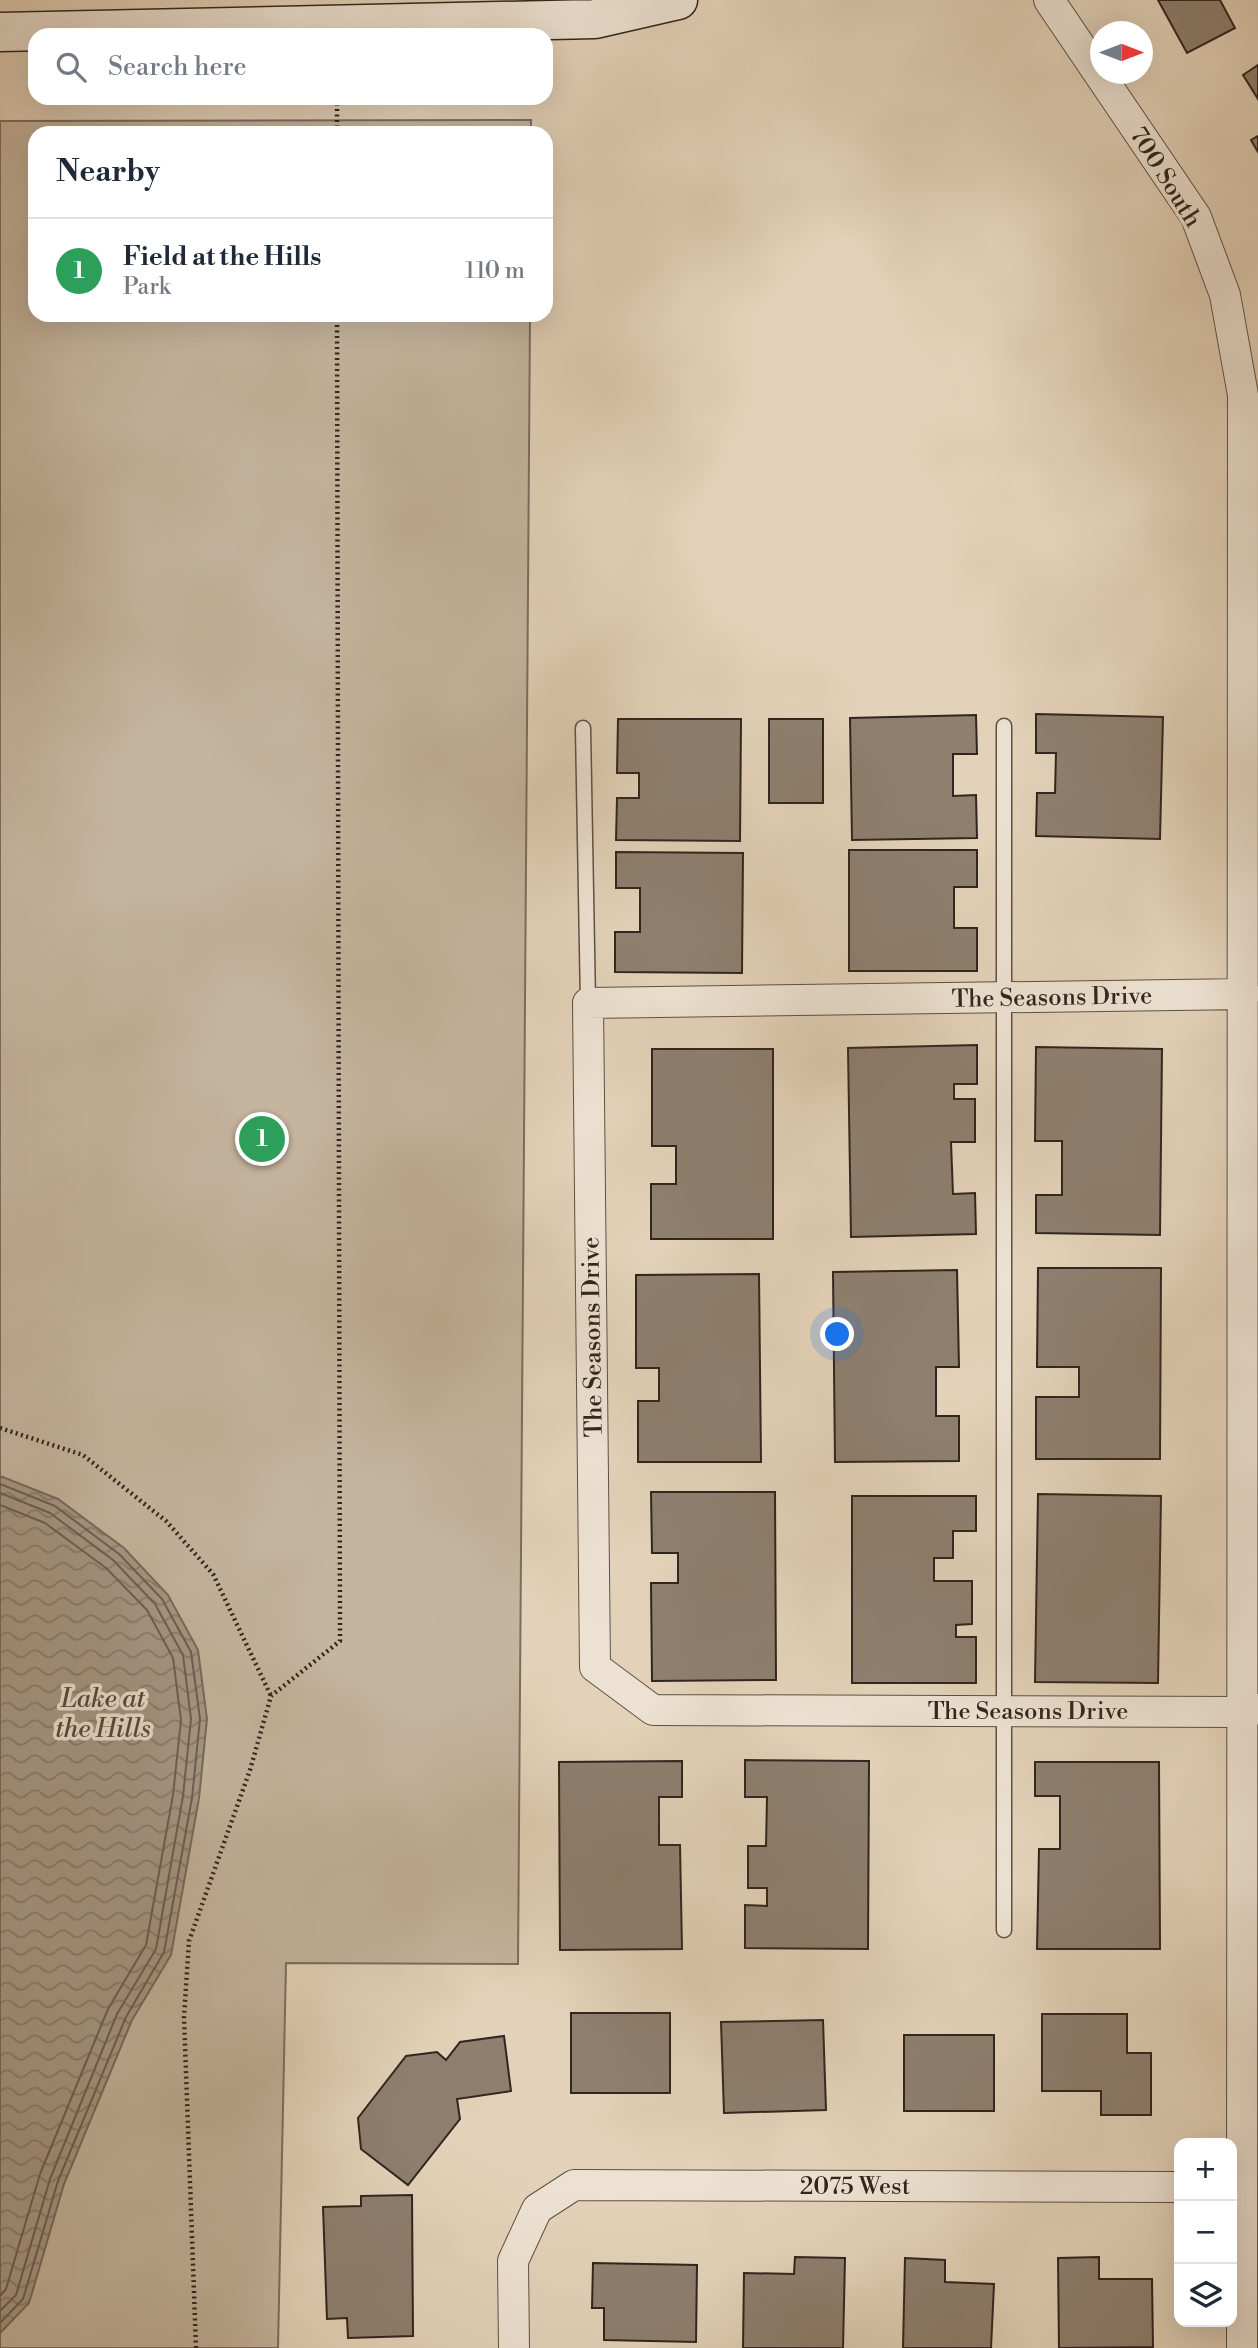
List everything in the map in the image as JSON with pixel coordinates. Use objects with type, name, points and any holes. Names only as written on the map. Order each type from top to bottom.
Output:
[{"type":"main road","points":[[183,28],[595,19],[678,0]]},
{"type":"main road","points":[[0,32],[28,31]]},
{"type":"street","name":"700 South","points":[[1049,0],[1196,217],[1225,295],[1243,395],[1251,754],[1245,993],[1250,1711],[1242,2348]]},
{"type":"street","name":"The Seasons Drive","points":[[1245,993],[588,1003],[595,1667],[653,1710],[1250,1711]]},
{"type":"street","name":"2075 West","points":[[514,2348],[513,2261],[537,2209],[574,2185],[1174,2187]]},
{"type":"lane","points":[[1004,726],[1004,1930]]},
{"type":"lane","points":[[583,728],[588,1003]]},
{"type":"path","points":[[337,105],[337,126]]},
{"type":"path","points":[[196,2348],[184,2017],[189,1941],[250,1770],[271,1696],[340,1641],[337,322]]},
{"type":"path","points":[[0,1428],[83,1455],[166,1521],[213,1574],[271,1696]]},
{"type":"shaded area","points":[[531,120],[531,126],[28,126],[28,322],[530,322],[518,1964],[286,1963],[278,2348],[0,2348],[0,121]]},
{"type":"water","name":"Lake at the Hills","points":[[0,1476],[58,1499],[124,1548],[168,1595],[198,1650],[207,1719],[199,1798],[171,1955],[132,2020],[64,2184],[29,2303],[0,2333]]},
{"type":"building","points":[[1158,0],[1220,0],[1235,28],[1187,53]]},
{"type":"building","points":[[1258,65],[1258,99],[1243,75]]},
{"type":"building","points":[[1258,136],[1258,152],[1251,140]]},
{"type":"building","points":[[1036,714],[1163,717],[1160,839],[1036,836],[1037,793],[1055,793],[1056,753],[1036,753]]},
{"type":"building","points":[[976,715],[977,754],[953,754],[953,796],[976,795],[977,838],[852,840],[850,718]]},
{"type":"building","points":[[618,719],[741,719],[740,841],[616,840],[617,798],[639,798],[639,773],[617,773]]},
{"type":"building","points":[[769,719],[823,719],[823,803],[769,803]]},
{"type":"building","points":[[849,850],[977,850],[977,887],[954,887],[954,928],[977,928],[977,971],[849,971]]},
{"type":"building","points":[[616,852],[743,853],[742,973],[615,972],[615,932],[640,932],[640,888],[616,888]]},
{"type":"building","points":[[977,1045],[977,1084],[954,1084],[954,1099],[975,1099],[975,1142],[951,1142],[953,1194],[975,1193],[976,1234],[851,1237],[848,1048]]},
{"type":"building","points":[[1036,1047],[1162,1049],[1160,1235],[1036,1233],[1036,1195],[1062,1195],[1062,1141],[1035,1141]]},
{"type":"building","points":[[652,1049],[773,1049],[773,1239],[651,1239],[651,1184],[676,1184],[676,1146],[652,1146]]},
{"type":"building","points":[[1038,1268],[1161,1268],[1160,1459],[1036,1459],[1036,1397],[1079,1397],[1079,1367],[1037,1367]]},
{"type":"building","points":[[957,1270],[959,1367],[936,1367],[936,1416],[959,1416],[959,1461],[835,1462],[833,1272]]},
{"type":"building","points":[[759,1274],[761,1462],[638,1462],[638,1401],[659,1401],[659,1368],[636,1368],[636,1275]]},
{"type":"building","points":[[651,1492],[775,1492],[776,1680],[652,1681],[651,1583],[678,1583],[678,1553],[652,1553]]},
{"type":"building","points":[[1038,1494],[1161,1496],[1158,1683],[1035,1682]]},
{"type":"building","points":[[852,1496],[976,1496],[976,1531],[953,1531],[953,1558],[934,1558],[934,1581],[972,1581],[972,1624],[956,1625],[956,1637],[976,1637],[976,1683],[852,1683]]},
{"type":"building","points":[[745,1760],[869,1761],[868,1949],[745,1948],[745,1905],[767,1906],[767,1888],[748,1888],[748,1846],[766,1846],[767,1797],[745,1797]]},
{"type":"building","points":[[682,1761],[682,1797],[659,1797],[659,1845],[680,1845],[682,1949],[560,1950],[559,1762]]},
{"type":"building","points":[[1035,1762],[1159,1762],[1160,1949],[1037,1949],[1039,1849],[1060,1849],[1060,1796],[1035,1796]]},
{"type":"building","points":[[571,2013],[670,2013],[670,2093],[571,2093]]},
{"type":"building","points":[[1042,2014],[1127,2014],[1127,2053],[1151,2053],[1151,2115],[1101,2115],[1101,2091],[1042,2091]]},
{"type":"building","points":[[823,2020],[826,2110],[724,2113],[721,2022]]},
{"type":"building","points":[[904,2035],[994,2035],[994,2111],[904,2111]]},
{"type":"building","points":[[504,2036],[511,2091],[457,2099],[460,2119],[408,2185],[361,2149],[358,2118],[406,2056],[437,2052],[446,2060],[460,2042]]},
{"type":"building","points":[[412,2195],[413,2336],[348,2338],[347,2318],[327,2319],[323,2207],[361,2206],[361,2196]]},
{"type":"building","points":[[795,2257],[845,2258],[843,2348],[743,2348],[744,2273],[794,2274]]},
{"type":"building","points":[[1099,2257],[1099,2279],[1152,2279],[1153,2347],[1059,2348],[1058,2258]]},
{"type":"building","points":[[905,2258],[945,2260],[945,2282],[994,2284],[991,2348],[903,2348]]},
{"type":"building","points":[[593,2263],[697,2265],[696,2342],[604,2340],[604,2308],[592,2308]]},
{"type":"place","name":"Field at the Hills","points":[[262,1139]]}]
